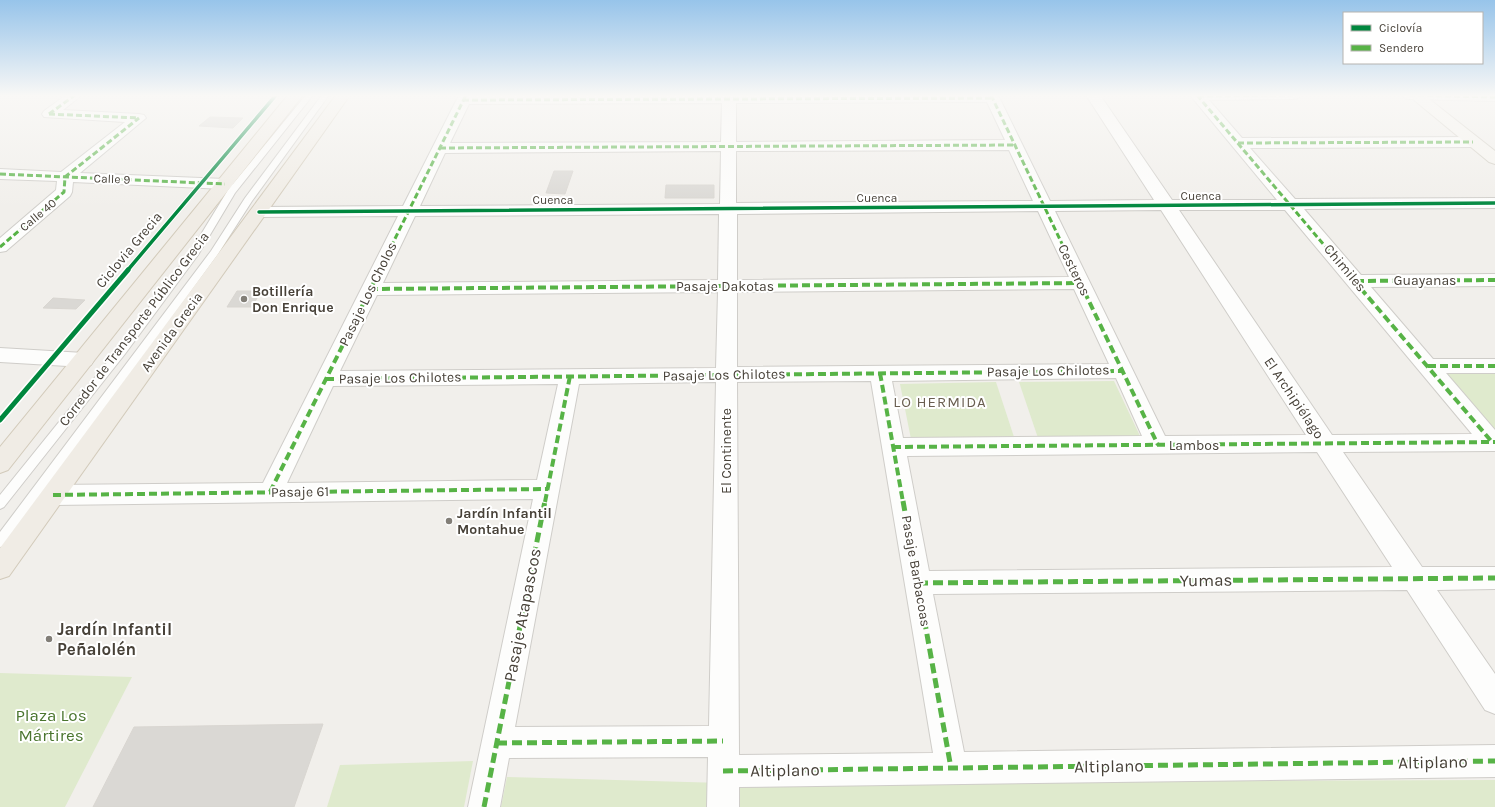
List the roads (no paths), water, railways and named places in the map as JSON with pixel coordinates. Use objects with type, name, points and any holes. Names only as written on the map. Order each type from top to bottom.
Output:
[{"type":"main road","points":[[0,464],[266,133]]},
{"type":"main road","name":"Avenida Grecia","points":[[0,568],[316,133]]},
{"type":"street","name":"Calle 40","points":[[0,247],[64,184],[122,133]]},
{"type":"street","name":"Pasaje Los Cholos","points":[[270,492],[447,133]]},
{"type":"street","name":"El Continente","points":[[723,807],[728,133]]},
{"type":"street","name":"Cesteros","points":[[1009,133],[1158,445]]},
{"type":"street","name":"El Archipiélago","points":[[1118,133],[1495,700]]},
{"type":"street","name":"Chimiles","points":[[1229,133],[1494,442]]},
{"type":"street","points":[[1461,133],[1495,159]]},
{"type":"street","points":[[1238,143],[1473,142]]},
{"type":"street","points":[[440,148],[1015,145]]},
{"type":"street","name":"Calle 9","points":[[0,174],[64,184],[220,190]]},
{"type":"street","name":"Cuenca","points":[[259,212],[1495,204]]},
{"type":"street","name":"Guayanas","points":[[1356,281],[1495,280]]},
{"type":"street","name":"Pasaje Dakotas","points":[[370,289],[1081,283]]},
{"type":"street","points":[[0,355],[84,360]]},
{"type":"street","points":[[1428,366],[1495,366]]},
{"type":"street","name":"Pasaje Los Chilotes","points":[[326,379],[1122,370]]},
{"type":"street","name":"Pasaje Barbacoas","points":[[880,373],[951,768]]},
{"type":"street","name":"Pasaje Atapascos","points":[[484,807],[570,376]]},
{"type":"street","name":"Lambos","points":[[894,447],[1494,442]]},
{"type":"street","name":"Pasaje 61","points":[[53,494],[548,489]]},
{"type":"street","name":"Yumas","points":[[918,583],[1495,578]]},
{"type":"street","points":[[497,743],[724,741]]},
{"type":"street","name":"Altiplano","points":[[723,771],[1495,761]]},
{"type":"lane","name":"Corredor de Transporte Público Grecia","points":[[0,504],[120,352],[193,255],[231,192],[279,133]]},
{"type":"lane","name":"Corredor de Transporte Público Grecia","points":[[0,542],[215,252],[248,200],[298,133]]},
{"type":"place","name":"Botillería Don Enrique","points":[[244,299]]},
{"type":"place","name":"Jardín Infantil Montahue","points":[[449,521]]},
{"type":"place","name":"Jardín Infantil Peñalolén","points":[[49,639]]},
{"type":"district","name":"LO HERMIDA","points":[[940,402]]},
{"type":"park label","name":"Plaza Los Mártires","points":[[51,725]]}]
